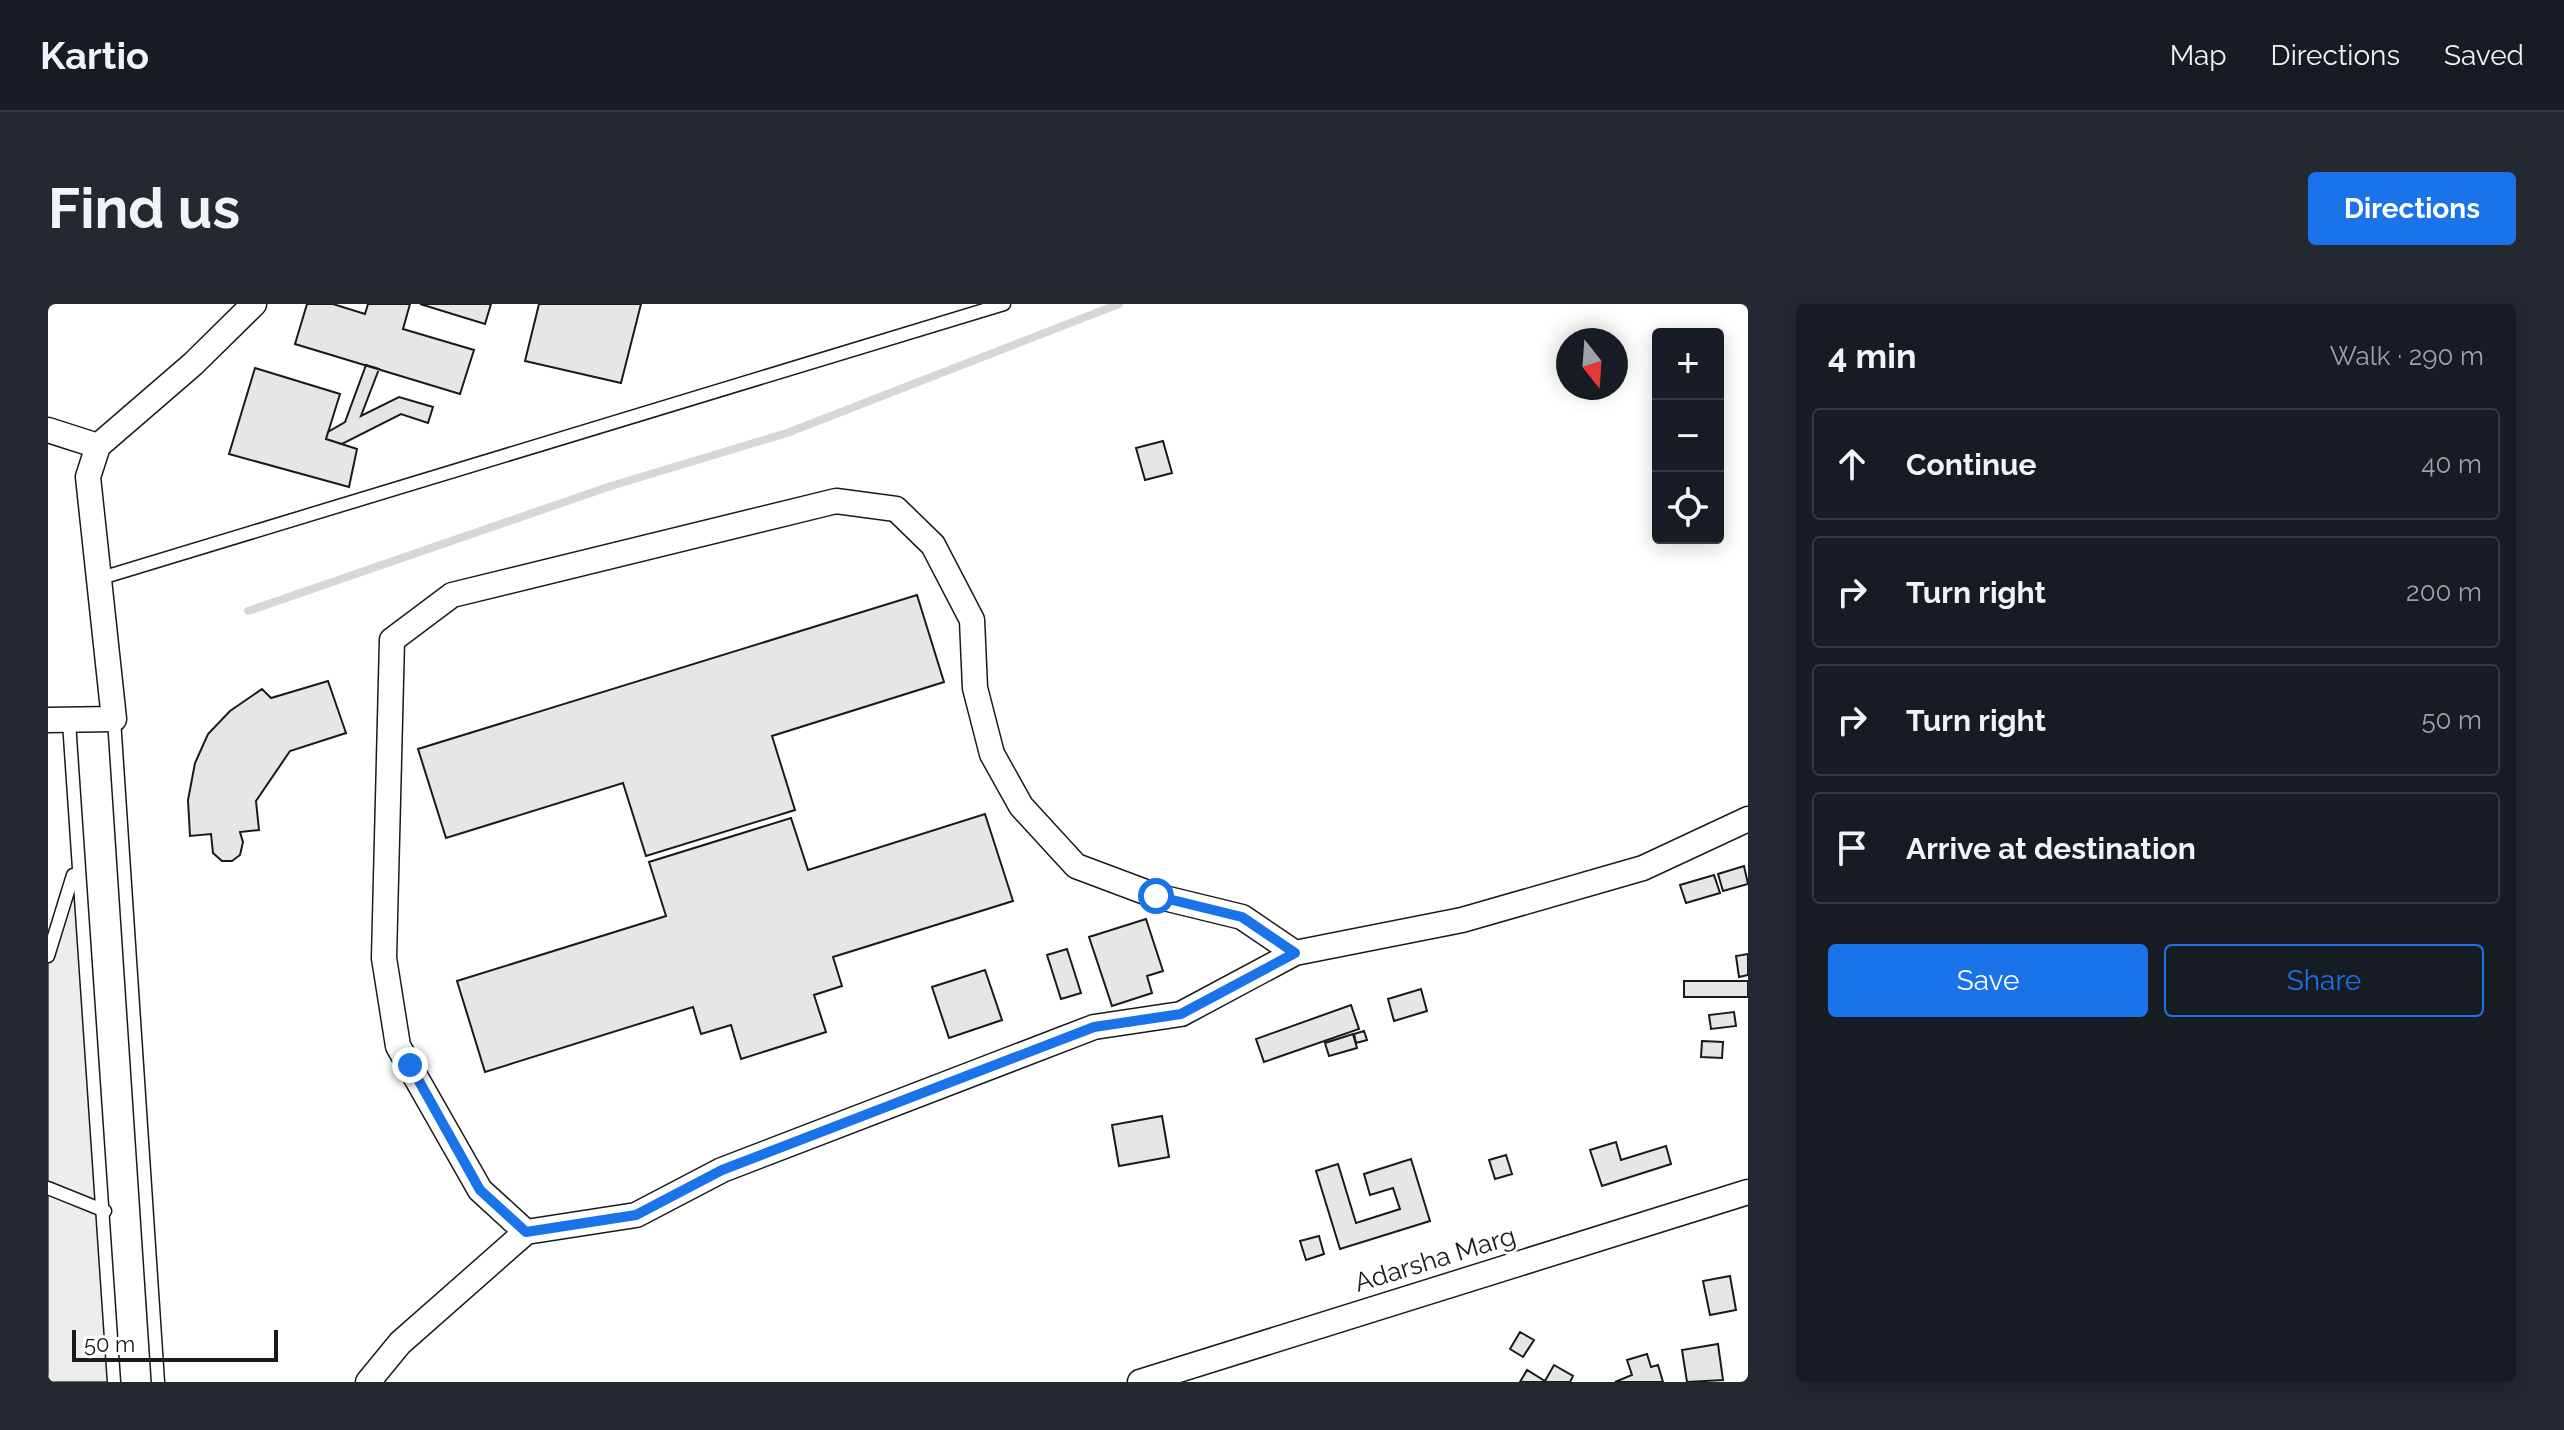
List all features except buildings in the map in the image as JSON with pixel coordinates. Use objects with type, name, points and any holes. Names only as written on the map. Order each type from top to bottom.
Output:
[{"type":"street","points":[[58,721],[114,719],[88,477],[98,446],[193,364],[254,304]]},
{"type":"street","points":[[48,430],[98,446]]},
{"type":"street","points":[[526,1232],[480,1190],[398,1046],[384,958],[392,640],[452,595],[836,501],[896,509],[933,545],[972,620],[975,688],[992,754],[1021,806],[1076,866],[1156,896],[1242,917],[1295,953]]},
{"type":"street","points":[[368,1382],[400,1343],[526,1232],[636,1215],[722,1170],[1094,1027],[1181,1014],[1295,953],[1462,920],[1643,868],[1748,819]]},
{"type":"street","name":"Adarsha Marg","points":[[1140,1382],[1748,1192]]},
{"type":"lane","points":[[98,579],[1004,304]]},
{"type":"lane","points":[[114,719],[158,1382]]},
{"type":"lane","points":[[58,721],[76,865],[105,1211],[114,1382]]},
{"type":"lane","points":[[48,956],[76,865]]},
{"type":"lane","points":[[48,1188],[105,1211]]},
{"type":"shaded area","points":[[76,865],[114,1382],[48,1382],[48,956]]},
{"type":"waterway","points":[[248,611],[611,486],[787,433],[1119,304]]},
{"type":"route","points":[[410,1065],[480,1190],[526,1232],[636,1215],[722,1170],[1094,1027],[1181,1014],[1295,953],[1242,917],[1156,896]]}]
